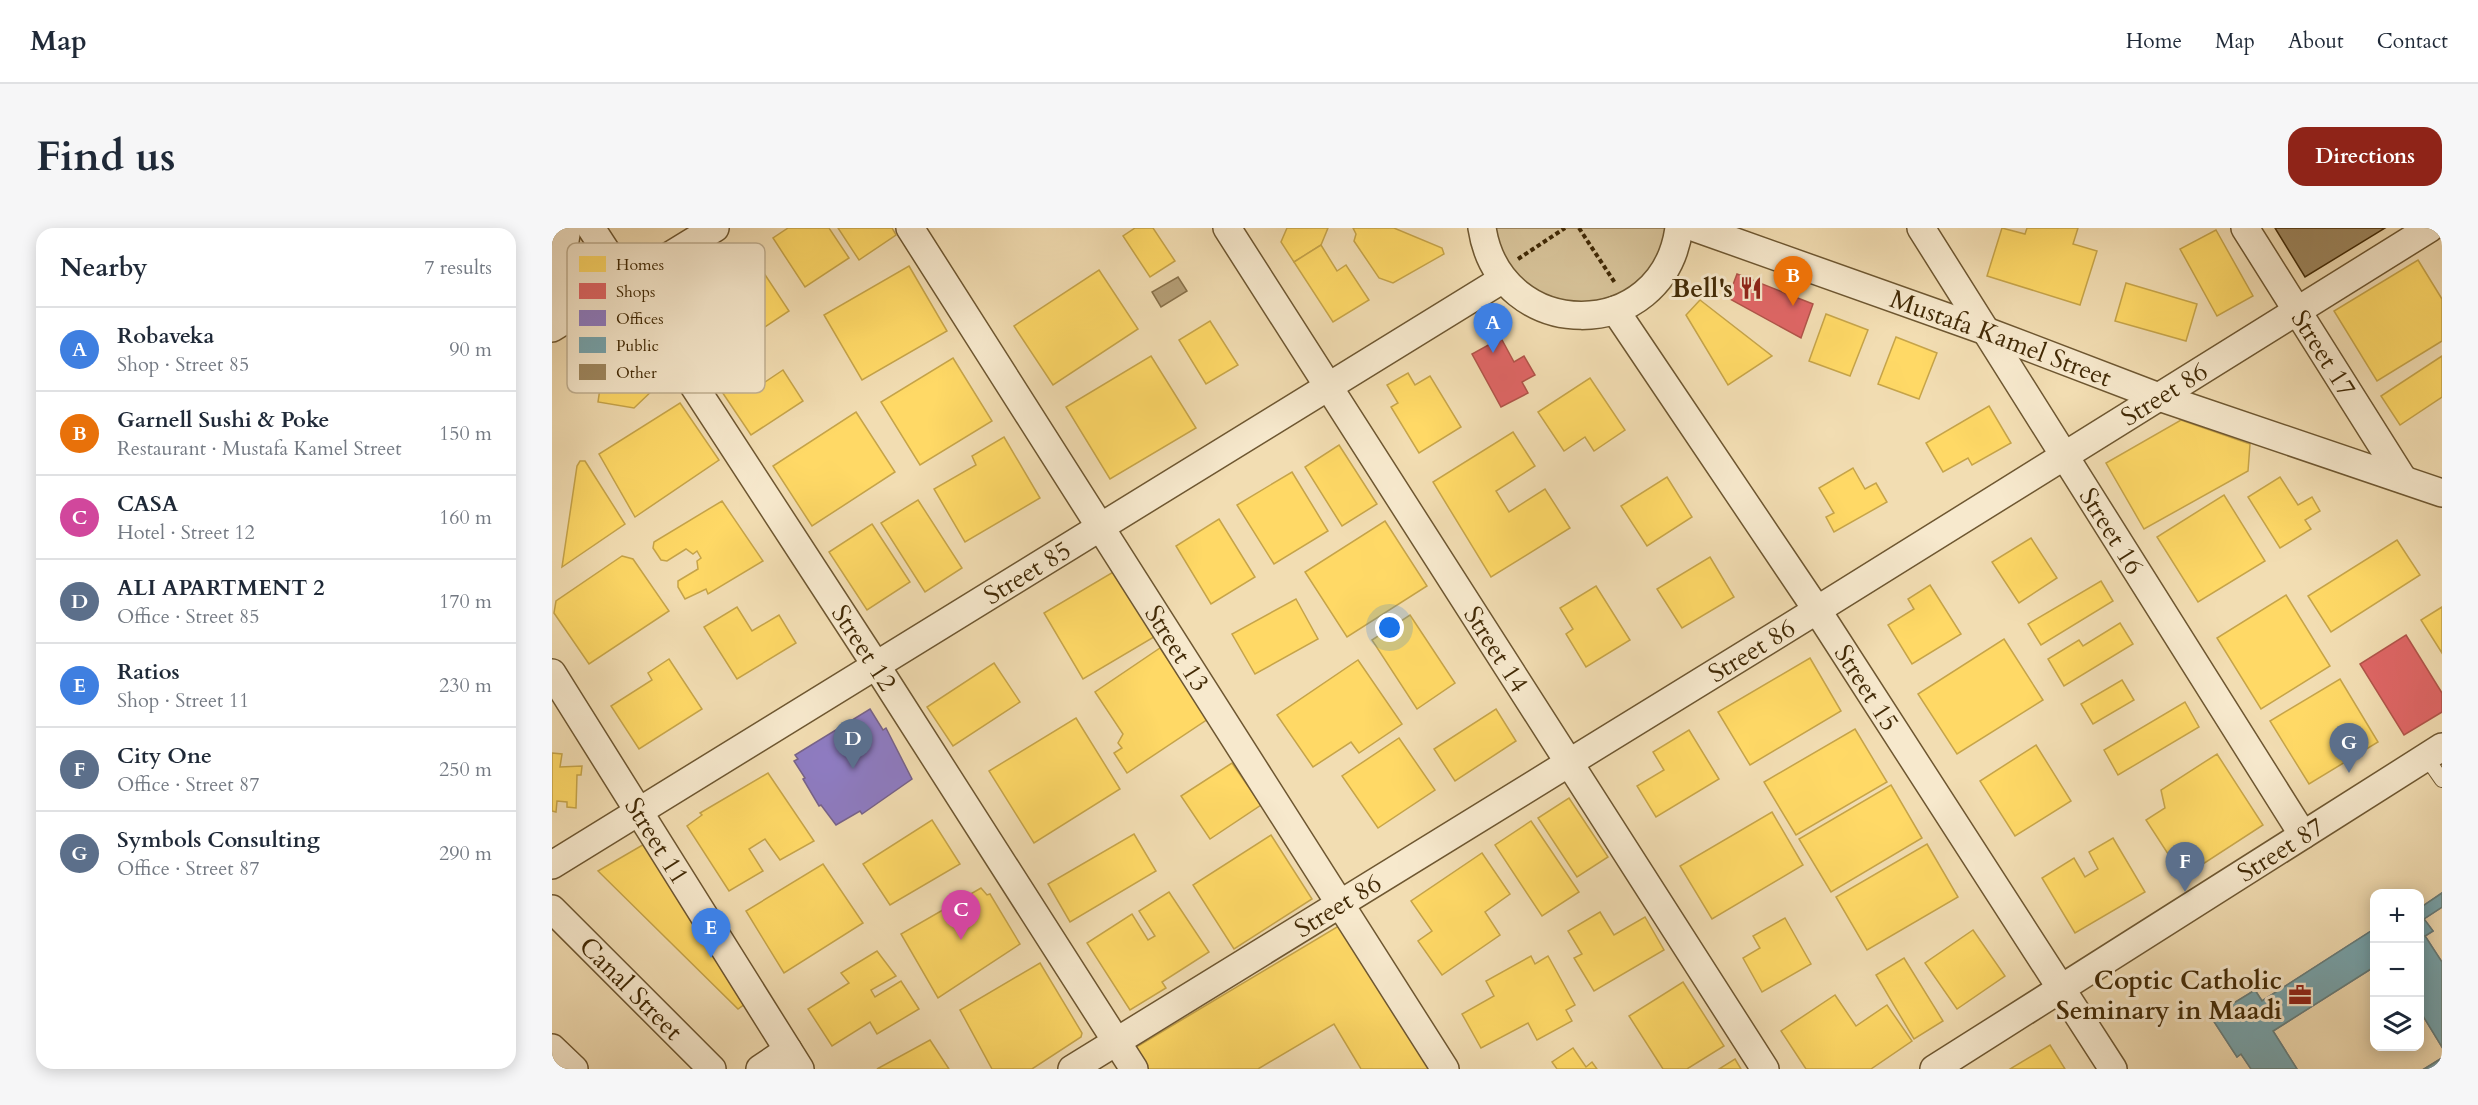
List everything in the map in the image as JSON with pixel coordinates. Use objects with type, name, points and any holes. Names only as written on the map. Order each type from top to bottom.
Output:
[{"type":"street","points":[[552,326],[567,228]]},
{"type":"street","name":"Street 12","points":[[591,228],[601,243]]},
{"type":"street","points":[[690,243],[715,228]]},
{"type":"street","name":"Street 13","points":[[910,228],[1445,1069]]},
{"type":"street","name":"Street 14","points":[[1227,228],[1765,1069]]},
{"type":"street","points":[[1482,228],[1489,256],[1501,275],[1518,294],[1554,313],[1575,316],[1622,307],[1661,276],[1674,251],[1680,228]]},
{"type":"street","name":"Mustafa Kamel Street","points":[[1696,228],[1986,331],[2159,397],[2442,493]]},
{"type":"street","name":"Street 16","points":[[1921,228],[2303,835]]},
{"type":"street","name":"Street 17","points":[[2245,228],[2403,479]]},
{"type":"street","name":"Street 86","points":[[1072,1069],[1817,610],[2430,228]]},
{"type":"street","name":"Street 85","points":[[552,865],[877,667],[1501,275]]},
{"type":"street","name":"Street 15","points":[[1622,307],[2113,1069]]},
{"type":"street","points":[[552,326],[567,317]]},
{"type":"street","name":"Street 12","points":[[700,393],[1134,1069]]},
{"type":"street","name":"Street 11","points":[[552,673],[794,1059]]},
{"type":"street","name":"Street 87","points":[[1934,1069],[2434,752]]},
{"type":"street","name":"Canal Street","points":[[552,909],[712,1069]]},
{"type":"street","points":[[552,1048],[574,1069]]},
{"type":"street","points":[[760,1069],[794,1059]]},
{"type":"lane","points":[[2434,752],[2442,780]]},
{"type":"path","points":[[1501,275],[1565,228]]},
{"type":"path","points":[[1579,228],[1622,307]]},
{"type":"shaded area","points":[[1489,228],[1669,228],[1665,251],[1635,288],[1590,306],[1543,299],[1505,269]]},
{"type":"shaded area","points":[[1178,277],[1187,291],[1161,307],[1152,292]]},
{"type":"building: Homes","points":[[788,228],[829,228],[849,258],[805,287],[773,238]]},
{"type":"building: Homes","points":[[838,228],[892,228],[896,235],[859,260]]},
{"type":"building: Homes","points":[[1135,228],[1153,228],[1175,261],[1150,277],[1123,236]]},
{"type":"building: Homes","points":[[1287,228],[1328,228],[1321,245],[1294,262],[1281,242]]},
{"type":"building: Homes","points":[[1353,228],[1394,228],[1442,248],[1444,254],[1393,283],[1379,278],[1354,241],[1356,234]]},
{"type":"building: Homes","points":[[2002,228],[2025,234],[2027,228],[2078,228],[2073,244],[2097,251],[2080,305],[1987,276]]},
{"type":"building: Homes","points":[[2216,230],[2253,296],[2217,316],[2180,249]]},
{"type":"building: Homes","points":[[1321,245],[1337,271],[1346,265],[1369,300],[1333,322],[1294,262]]},
{"type":"building: Homes","points":[[2418,260],[2442,299],[2442,341],[2377,381],[2334,311]]},
{"type":"building: Homes","points":[[909,266],[947,331],[862,380],[824,315]]},
{"type":"building: Homes","points":[[1099,270],[1138,329],[1053,385],[1014,326]]},
{"type":"building: Homes","points":[[765,275],[789,311],[765,327]]},
{"type":"building: Homes","points":[[2126,283],[2197,304],[2186,341],[2115,321]]},
{"type":"building: Homes","points":[[1700,300],[1772,356],[1728,385],[1686,315]]},
{"type":"building: Homes","points":[[1826,314],[1868,330],[1850,376],[1809,361]]},
{"type":"building: Homes","points":[[1210,321],[1238,365],[1206,384],[1179,340]]},
{"type":"building: Homes","points":[[1896,337],[1937,353],[1919,399],[1878,384]]},
{"type":"building: Homes","points":[[1151,356],[1196,428],[1110,479],[1066,407]]},
{"type":"building: Homes","points":[[2442,356],[2442,397],[2400,425],[2381,396]]},
{"type":"building: Homes","points":[[953,358],[992,421],[920,465],[881,402]]},
{"type":"building: Homes","points":[[783,370],[803,401],[751,435],[723,393],[765,393],[765,382]]},
{"type":"building: Homes","points":[[1408,373],[1415,385],[1430,376],[1461,427],[1419,453],[1391,407],[1398,403],[1387,385]]},
{"type":"building: Homes","points":[[1590,378],[1625,430],[1594,451],[1585,437],[1564,451],[1538,412]]},
{"type":"building: Homes","points":[[599,393],[650,393],[634,408],[598,402]]},
{"type":"building: Homes","points":[[680,403],[719,460],[635,517],[599,454]]},
{"type":"building: Homes","points":[[1989,406],[2011,443],[1972,465],[1968,458],[1943,472],[1926,443]]},
{"type":"building: Homes","points":[[856,412],[895,472],[812,526],[773,466]]},
{"type":"building: Homes","points":[[2181,420],[2250,444],[2248,471],[2144,529],[2106,463]]},
{"type":"building: Homes","points":[[1513,432],[1535,466],[1496,491],[1509,512],[1545,489],[1570,528],[1491,577],[1433,482]]},
{"type":"building: Homes","points":[[1004,437],[1040,498],[965,542],[934,489],[976,465],[972,456]]},
{"type":"building: Homes","points":[[1339,445],[1377,504],[1342,526],[1305,467]]},
{"type":"building: Homes","points":[[580,461],[585,461],[625,524],[562,567],[577,466]]},
{"type":"building: Homes","points":[[1853,468],[1865,489],[1876,483],[1887,502],[1834,532],[1826,517],[1834,513],[1819,488]]},
{"type":"building: Homes","points":[[1292,472],[1328,531],[1274,564],[1237,505]]},
{"type":"building: Homes","points":[[1667,477],[1692,517],[1647,546],[1621,506]]},
{"type":"building: Homes","points":[[2280,477],[2298,505],[2312,497],[2320,511],[2305,520],[2311,529],[2280,548],[2248,497]]},
{"type":"building: Homes","points":[[2224,495],[2265,561],[2198,602],[2157,537]]},
{"type":"building: Homes","points":[[918,500],[962,568],[925,592],[881,523]]},
{"type":"building: Homes","points":[[722,501],[763,561],[708,594],[706,589],[685,599],[678,587],[678,581],[698,569],[697,561],[701,558],[697,551],[693,554],[686,549],[667,561],[661,560],[653,548],[654,542]]},
{"type":"building: Homes","points":[[1219,519],[1255,577],[1211,604],[1176,546]]},
{"type":"building: Homes","points":[[1385,521],[1427,586],[1347,637],[1305,572]]},
{"type":"building: Homes","points":[[872,524],[910,582],[867,610],[829,552]]},
{"type":"building: Homes","points":[[2031,538],[2057,578],[2019,603],[1992,562]]},
{"type":"building: Homes","points":[[2397,540],[2420,575],[2331,632],[2308,596]]},
{"type":"building: Homes","points":[[622,556],[633,559],[669,611],[589,664],[554,613],[556,601]]},
{"type":"building: Homes","points":[[1710,557],[1734,597],[1682,628],[1657,589]]},
{"type":"building: Homes","points":[[1120,568],[1159,634],[1083,679],[1044,613]]},
{"type":"building: Homes","points":[[2101,581],[2113,601],[2041,645],[2028,624]]},
{"type":"building: Homes","points":[[1930,585],[1961,634],[1912,664],[1888,625],[1914,609],[1908,599]]},
{"type":"building: Homes","points":[[1596,586],[1630,640],[1586,667],[1566,634],[1573,629],[1560,608]]},
{"type":"building: Homes","points":[[2286,595],[2330,666],[2261,709],[2217,638]]},
{"type":"building: Homes","points":[[1296,599],[1318,639],[1255,674],[1232,634]]},
{"type":"building: Homes","points":[[737,607],[752,631],[779,615],[796,643],[737,679],[704,627]]},
{"type":"building: Homes","points":[[2442,607],[2442,653],[2421,620]]},
{"type":"building: Homes","points":[[1410,615],[1455,683],[1417,709],[1372,640]]},
{"type":"building: Homes","points":[[2120,623],[2133,644],[2064,686],[2048,659],[2079,640],[2083,646]]},
{"type":"building: Homes","points":[[2004,639],[2043,700],[1957,754],[1918,694]]},
{"type":"building: Homes","points":[[1160,648],[1208,719],[1127,773],[1114,753],[1122,748],[1118,743],[1123,734],[1095,692]]},
{"type":"building: Homes","points":[[1810,658],[1841,711],[1750,765],[1718,712]]},
{"type":"building: Homes","points":[[669,659],[702,709],[639,749],[611,706],[652,680],[648,673]]},
{"type":"building: Homes","points":[[1358,660],[1402,724],[1359,753],[1351,742],[1313,767],[1277,715]]},
{"type":"building: Homes","points":[[994,663],[1020,702],[953,746],[927,707]]},
{"type":"building: Homes","points":[[2340,679],[2378,742],[2309,784],[2270,721]]},
{"type":"building: Homes","points":[[2122,680],[2134,700],[2093,724],[2081,704]]},
{"type":"building: Homes","points":[[2185,702],[2199,727],[2118,775],[2104,750]]},
{"type":"building: Homes","points":[[1496,709],[1516,741],[1455,781],[1434,749]]},
{"type":"building: Homes","points":[[1076,718],[1120,789],[1034,843],[989,771]]},
{"type":"building: Homes","points":[[1855,729],[1887,782],[1796,835],[1764,782]]},
{"type":"building: Homes","points":[[1689,730],[1719,779],[1656,817],[1637,786],[1664,770],[1653,752]]},
{"type":"building: Homes","points":[[1399,738],[1435,790],[1378,828],[1342,776]]},
{"type":"building: Homes","points":[[2036,745],[2071,801],[2015,836],[1980,781]]},
{"type":"building: Homes","points":[[552,753],[562,754],[560,767],[582,766],[581,775],[577,775],[576,808],[567,807],[567,802],[557,801],[556,812],[552,811]]},
{"type":"building: Homes","points":[[2217,754],[2263,825],[2183,877],[2146,820],[2165,808],[2161,790]]},
{"type":"building: Homes","points":[[1232,763],[1261,805],[1210,839],[1181,796]]},
{"type":"building: Homes","points":[[768,773],[814,841],[780,860],[765,839],[749,849],[763,871],[729,891],[687,826],[702,815],[700,813]]},
{"type":"building: Homes","points":[[1891,785],[1922,838],[1831,892],[1799,839]]},
{"type":"building: Homes","points":[[1569,798],[1608,857],[1577,877],[1538,818]]},
{"type":"building: Homes","points":[[1772,812],[1803,865],[1712,919],[1680,866]]},
{"type":"building: Homes","points":[[932,820],[960,864],[890,905],[863,864]]},
{"type":"building: Homes","points":[[1531,821],[1579,892],[1542,916],[1495,845]]},
{"type":"building: Homes","points":[[1134,834],[1156,871],[1070,922],[1048,884]]},
{"type":"building: Homes","points":[[1271,835],[1312,899],[1234,949],[1193,885]]},
{"type":"building: Homes","points":[[2113,838],[2145,892],[2075,933],[2042,878],[2074,858],[2085,877],[2098,869],[2089,852]]},
{"type":"building: Homes","points":[[646,843],[749,1001],[738,1009],[598,871]]},
{"type":"building: Homes","points":[[1927,844],[1958,897],[1867,950],[1836,897]]},
{"type":"building: Homes","points":[[1482,853],[1510,894],[1485,912],[1500,935],[1442,975],[1418,941],[1432,931],[1411,901]]},
{"type":"building: Homes","points":[[823,864],[863,923],[784,973],[746,911]]},
{"type":"building: Homes","points":[[981,888],[987,895],[990,894],[1020,944],[938,998],[901,934]]},
{"type":"building: Homes","points":[[1169,892],[1209,952],[1162,982],[1166,988],[1130,1010],[1087,943],[1132,914],[1148,940],[1155,936],[1139,911]]},
{"type":"building: Homes","points":[[1600,912],[1614,935],[1645,917],[1664,950],[1594,991],[1574,958],[1582,954],[1568,931]]},
{"type":"building: Homes","points":[[1785,918],[1811,964],[1762,992],[1743,958],[1760,948],[1753,936]]},
{"type":"building: Homes","points":[[1342,924],[1429,1069],[1361,1069],[1334,1024],[1258,1069],[1146,1069],[1133,1049]]},
{"type":"building: Homes","points":[[1973,930],[2005,976],[1957,1009],[1925,963]]},
{"type":"building: Homes","points":[[877,951],[896,976],[871,990],[875,997],[901,981],[919,1009],[877,1034],[870,1022],[832,1046],[808,1009],[849,983],[841,973]]},
{"type":"building: Homes","points":[[1531,956],[1535,964],[1548,956],[1575,1005],[1566,1010],[1572,1021],[1537,1040],[1528,1023],[1481,1048],[1462,1014],[1494,996],[1486,981]]},
{"type":"building: Homes","points":[[1904,958],[1943,1021],[1914,1039],[1876,975]]},
{"type":"building: Homes","points":[[1040,963],[1082,1033],[1081,1037],[1032,1069],[992,1069],[960,1010]]},
{"type":"building: Homes","points":[[1683,982],[1724,1046],[1687,1069],[1663,1069],[1629,1016]]},
{"type":"building: Homes","points":[[1835,995],[1856,1026],[1887,1005],[1912,1041],[1871,1069],[1806,1069],[1781,1031]]},
{"type":"building: Homes","points":[[930,1040],[949,1069],[877,1069]]},
{"type":"building: Homes","points":[[2050,1045],[2065,1069],[2010,1069]]},
{"type":"building: Homes","points":[[1573,1048],[1586,1067],[1592,1062],[1597,1069],[1557,1069],[1552,1062]]},
{"type":"building: Homes","points":[[1735,1059],[1741,1069],[1719,1069]]},
{"type":"building: Shops","points":[[1737,274],[1813,304],[1801,338],[1728,298]]},
{"type":"building: Shops","points":[[1501,338],[1514,362],[1524,356],[1535,375],[1522,382],[1528,393],[1501,407],[1472,354]]},
{"type":"building: Shops","points":[[2406,635],[2442,693],[2442,712],[2404,735],[2360,664]]},
{"type":"building: Offices","points":[[870,709],[883,730],[886,728],[912,779],[862,814],[860,811],[836,825],[821,805],[819,806],[803,779],[805,778],[794,761],[798,759],[795,755]]},
{"type":"building: Offices","points":[[2442,893],[2442,907],[2424,919],[2424,905]]},
{"type":"building: Offices","points":[[2424,919],[2433,931],[2425,936],[2442,962],[2442,1047],[2424,1018]]},
{"type":"building: Offices","name":"Coptic Catholic Seminary in Maadi","points":[[2370,932],[2370,970],[2273,1031],[2297,1069],[2251,1069],[2241,1054],[2237,1057],[2211,1017],[2255,990],[2262,1001]]},
{"type":"building: Offices","points":[[2442,1058],[2442,1069],[2424,1069]]},
{"type":"building: Public","points":[[2442,893],[2442,907],[2424,919],[2424,905]]},
{"type":"building: Public","points":[[2424,919],[2433,931],[2425,936],[2442,962],[2442,1047],[2424,1018]]},
{"type":"building: Public","name":"Coptic Catholic Seminary in Maadi","points":[[2370,932],[2370,970],[2273,1031],[2297,1069],[2251,1069],[2241,1054],[2237,1057],[2211,1017],[2255,990],[2262,1001]]},
{"type":"building: Public","points":[[2442,1058],[2442,1069],[2424,1069]]},
{"type":"building: Other","points":[[2275,228],[2385,228],[2305,277]]},
{"type":"place","name":"Bell's","points":[[1751,288]]},
{"type":"place","name":"Garnell Sushi & Poke","points":[[1793,306]]},
{"type":"place","name":"Robaveka","points":[[1493,353]]},
{"type":"place","name":"ALI APARTMENT 2","points":[[853,769]]},
{"type":"place","name":"Symbols Consulting","points":[[2349,773]]},
{"type":"place","name":"City One","points":[[2185,892]]},
{"type":"place","name":"CASA","points":[[961,940]]},
{"type":"place","name":"Ratios","points":[[711,958]]},
{"type":"place","name":"Coptic Catholic Seminary in Maadi","points":[[2300,995]]}]
